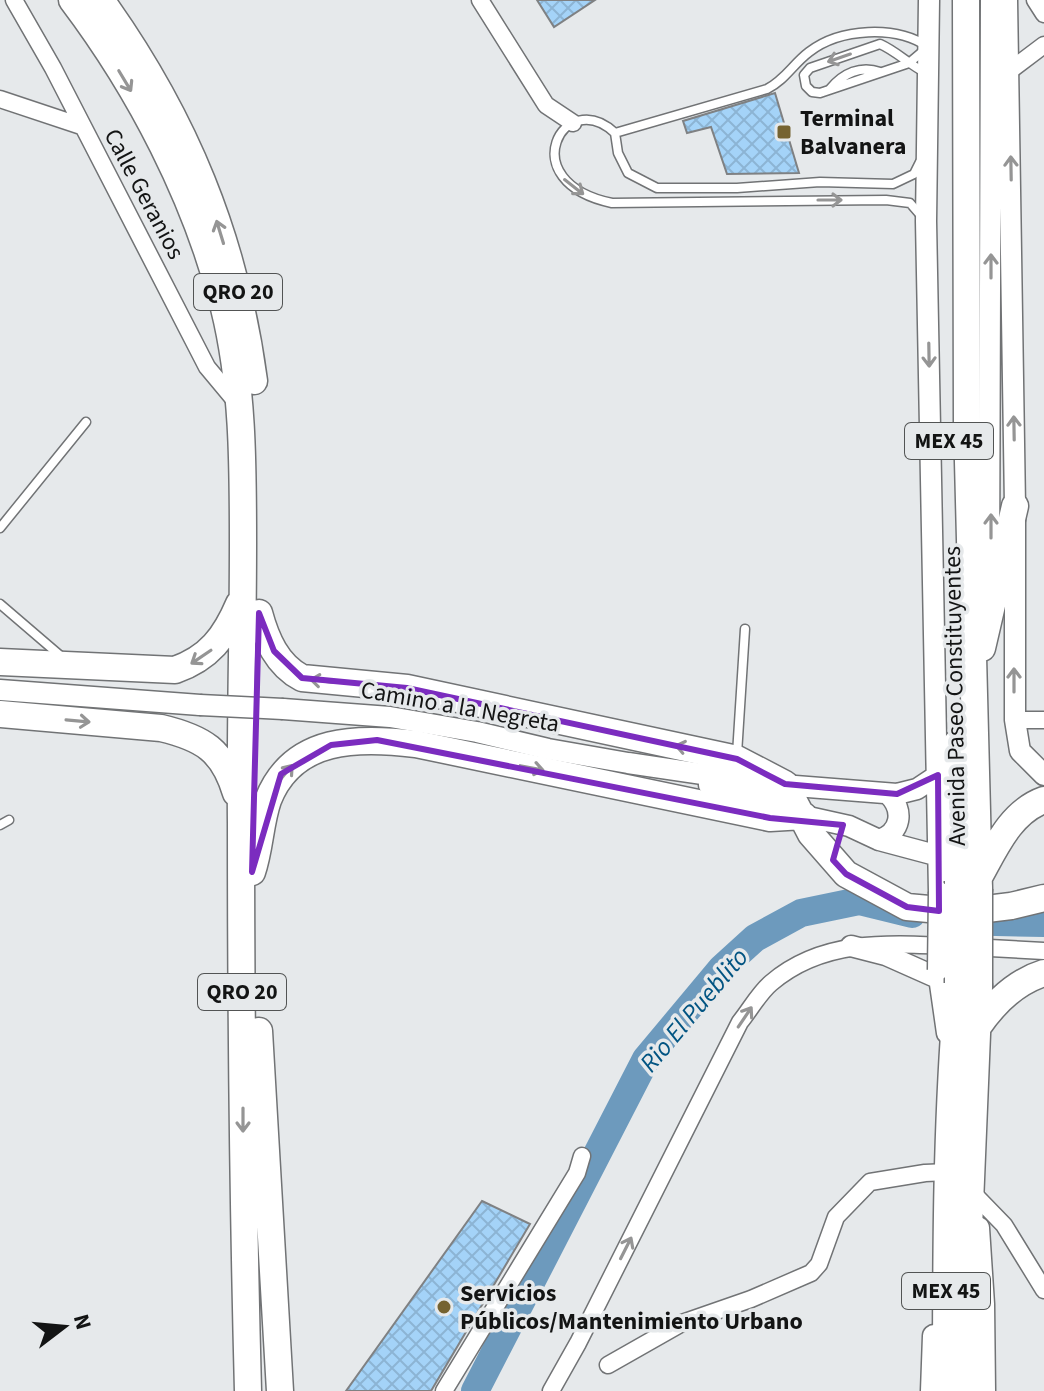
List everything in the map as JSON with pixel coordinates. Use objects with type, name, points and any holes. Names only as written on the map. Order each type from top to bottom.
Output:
[{"type":"highway","name":"Avenida Paseo Constituyentes","points":[[949,0],[949,424],[964,885]]},
{"type":"highway","name":"Avenida Paseo Constituyentes","points":[[946,1391],[955,1185],[951,1065],[954,979],[964,885],[973,690],[967,423],[966,0]]},
{"type":"highway","name":"QRO 20","points":[[93,3],[174,172],[204,243],[224,309],[239,405],[251,603],[252,872],[265,1152],[269,1391]]},
{"type":"highway","name":"QRO 20","points":[[93,3],[137,51],[167,100],[215,216],[235,277],[248,338],[258,413],[240,820],[248,1391]]},
{"type":"highway","points":[[973,690],[1015,506]]},
{"type":"highway","points":[[0,662],[175,670],[216,646],[251,603],[274,651],[292,673],[302,678],[407,688],[737,759],[785,784],[811,834],[854,880],[907,907],[962,912],[1044,898]]},
{"type":"highway","points":[[0,714],[161,728],[202,741],[221,759],[231,779],[240,820]]},
{"type":"highway","points":[[252,872],[264,816],[281,774],[314,751],[361,739],[416,744],[770,818],[804,816]]},
{"type":"highway","points":[[964,885],[1022,813],[1044,800]]},
{"type":"highway","points":[[977,1028],[993,1007],[1013,989],[1044,973]]},
{"type":"highway","name":"Avenida Paseo Constituyentes","points":[[954,979],[977,1028],[955,1185],[968,1252],[966,1391]]},
{"type":"highway","points":[[265,1152],[280,1391]]},
{"type":"highway","points":[[237,1391],[244,1240]]},
{"type":"main road","points":[[932,1391],[941,1209],[955,1185],[978,1222],[984,1391]]},
{"type":"street","name":"Calle Geranios","points":[[14,0],[53,68],[207,367],[239,405]]},
{"type":"street","points":[[480,0],[546,105],[573,123]]},
{"type":"street","points":[[991,0],[1000,78],[1015,506],[1015,720],[1020,751],[1044,775]]},
{"type":"street","points":[[986,632],[991,555],[1000,78],[1007,0]]},
{"type":"street","points":[[1035,0],[1044,14]]},
{"type":"street","points":[[851,946],[954,979],[964,885],[939,856],[926,221],[929,10]]},
{"type":"street","points":[[1000,78],[1044,45]]},
{"type":"street","points":[[0,99],[81,126]]},
{"type":"street","name":"Camino a la Negreta","points":[[0,690],[390,717],[477,732],[548,749],[770,784],[888,794],[909,792],[938,775]]},
{"type":"street","points":[[1015,720],[1044,720]]},
{"type":"street","name":"Camino a la Negreta","points":[[628,763],[762,799],[804,816],[849,826],[879,840],[939,856]]},
{"type":"street","points":[[879,840],[891,835],[899,820],[897,805],[888,794]]},
{"type":"street","points":[[833,860],[836,842],[849,826]]},
{"type":"street","points":[[551,1391],[740,1022],[768,985],[792,967],[851,946],[889,943],[1044,951]]},
{"type":"street","points":[[444,1391],[577,1173],[582,1156]]},
{"type":"street","points":[[608,1365],[682,1323],[751,1299],[811,1273],[819,1264],[836,1217],[870,1182],[925,1173],[955,1185],[1004,1225],[1044,1290]]},
{"type":"lane","points":[[904,35],[919,29],[929,10]]},
{"type":"lane","points":[[615,133],[767,89],[824,42],[872,33],[904,35],[928,47],[909,63],[880,72],[867,68],[840,77],[829,90],[812,92],[806,86],[804,75],[810,68],[880,44],[909,63],[927,74]]},
{"type":"lane","points":[[926,221],[910,203],[886,200],[601,201],[574,189],[558,169],[555,142],[559,134],[573,123],[598,120],[615,133],[618,153],[628,173],[657,188],[737,188],[820,182],[893,184],[914,174],[928,143]]},
{"type":"lane","points":[[0,528],[86,422]]},
{"type":"lane","points":[[0,604],[71,666]]},
{"type":"lane","points":[[737,759],[745,629]]},
{"type":"lane","points":[[0,825],[9,820]]},
{"type":"highlighted area","points":[[259,613],[274,651],[302,678],[407,688],[737,759],[785,784],[897,794],[938,775],[939,911],[907,907],[846,874],[833,860],[843,825],[770,818],[377,740],[331,745],[281,774],[252,872]]},
{"type":"building","points":[[537,0],[595,0],[554,27]]},
{"type":"building","points":[[775,93],[799,173],[727,174],[711,127],[687,133],[683,121]]},
{"type":"building","name":"Servicios Públicos/Mantenimiento Urbano","points":[[482,1201],[530,1224],[431,1391],[346,1391]]},
{"type":"waterway","name":"Rio El Pueblito","points":[[475,1391],[646,1059],[722,968],[755,938],[801,913],[859,901],[912,914]]},
{"type":"waterway","name":"Rio El Pueblito","points":[[953,921],[1044,923]]},
{"type":"place","name":"Terminal Balvanera","points":[[784,132]]},
{"type":"place","name":"Servicios Públicos/Mantenimiento Urbano","points":[[444,1307]]}]
